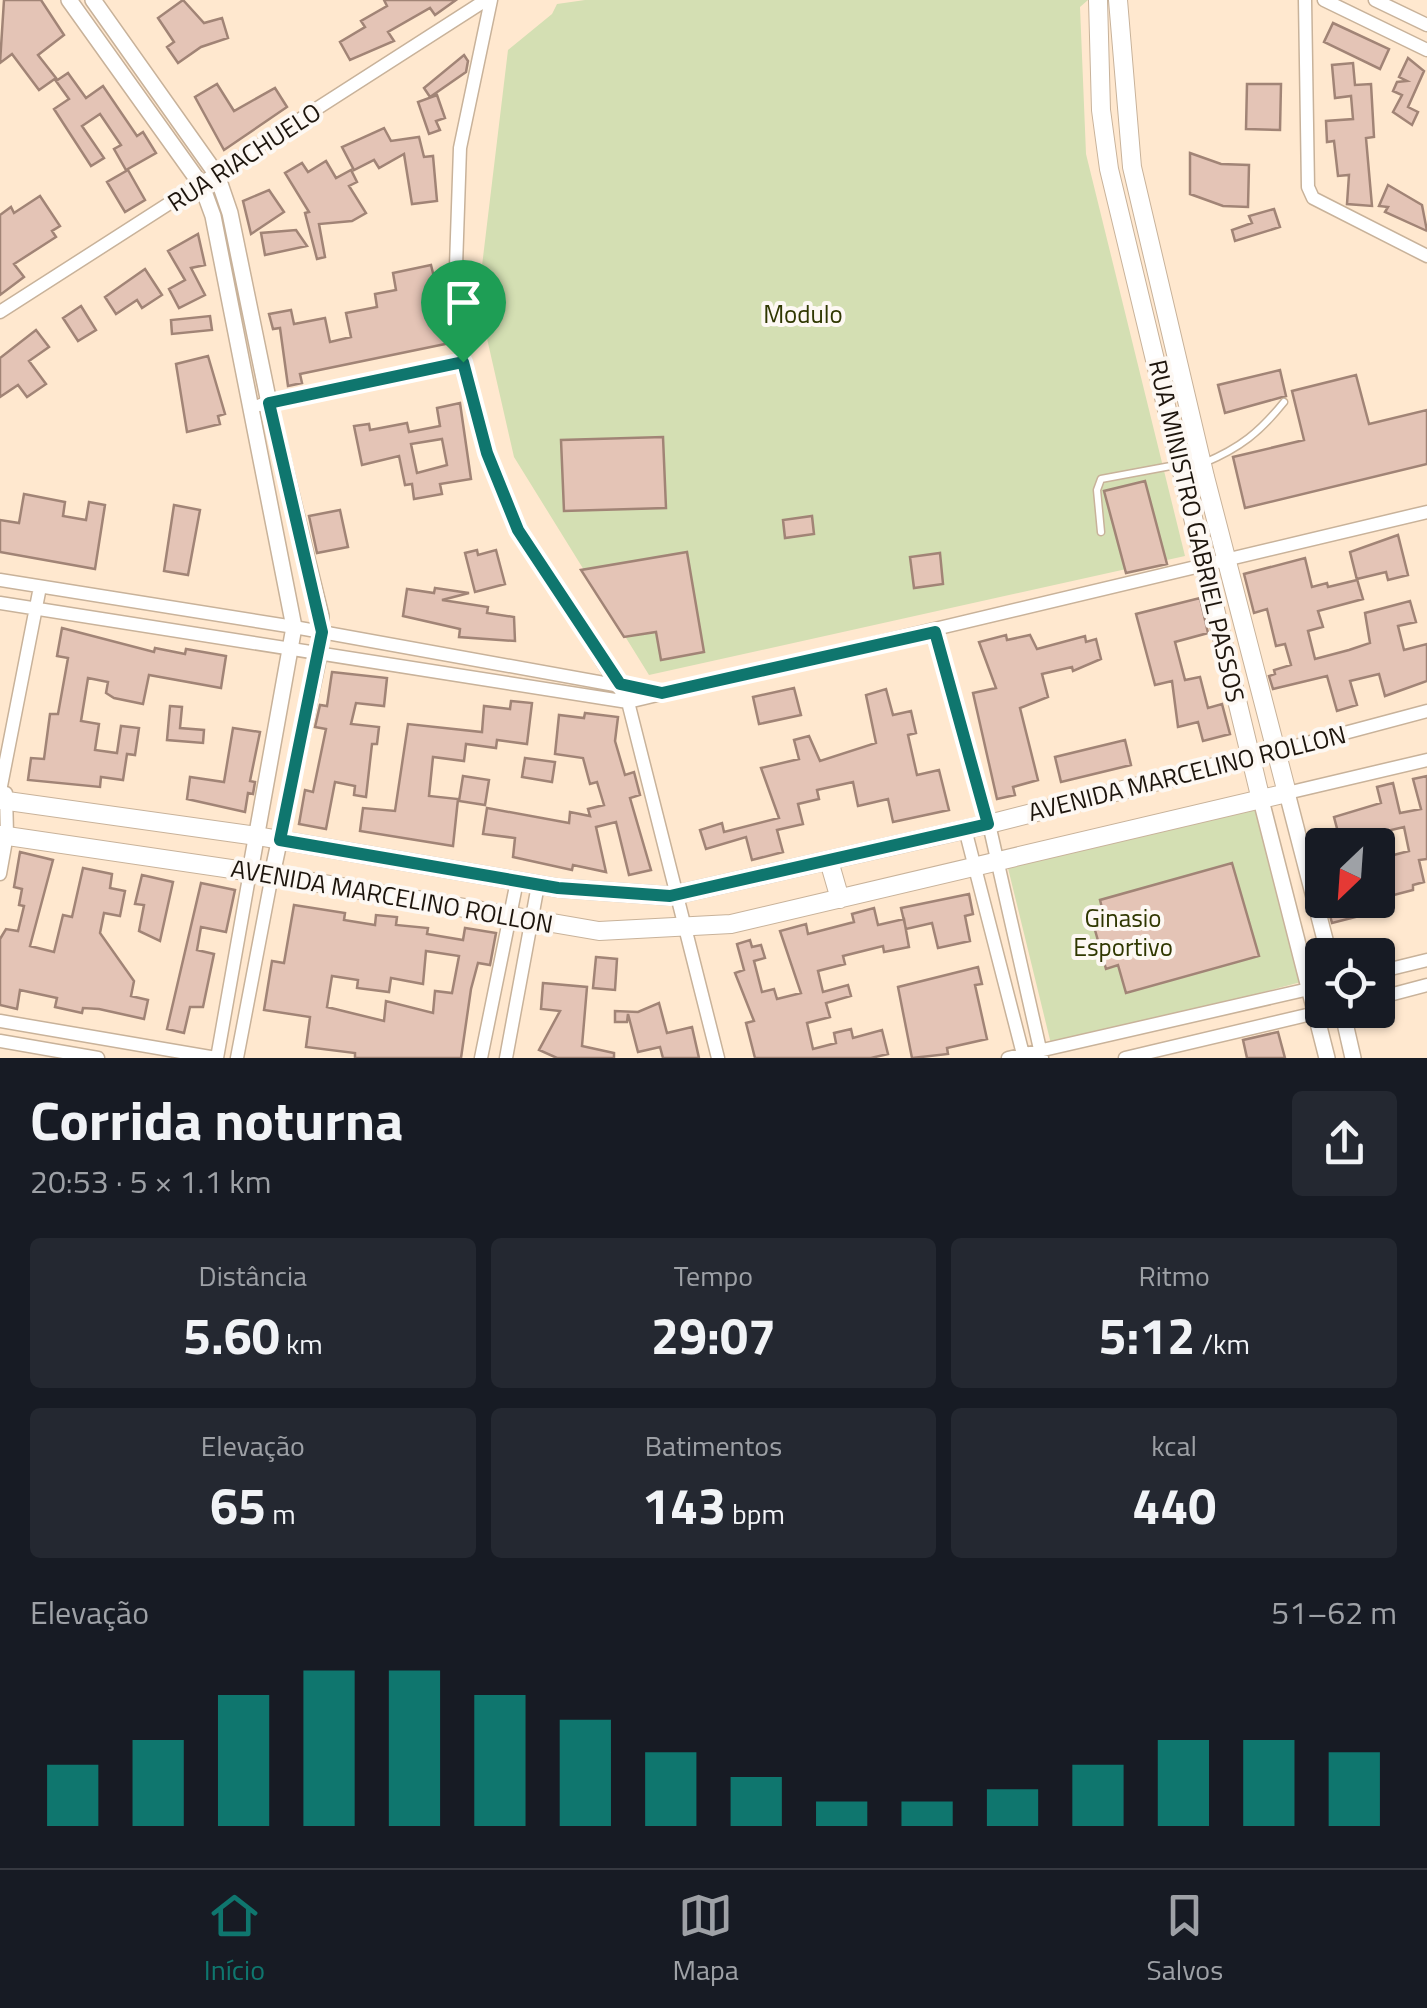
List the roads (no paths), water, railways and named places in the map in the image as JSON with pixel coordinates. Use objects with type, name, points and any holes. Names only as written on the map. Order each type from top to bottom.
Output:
[{"type":"main road","name":"RUA MINISTRO GABRIEL PASSOS","points":[[1098,0],[1101,110],[1109,170],[1172,422],[1228,562],[1287,793]]},
{"type":"main road","name":"RUA MINISTRO GABRIEL PASSOS","points":[[1118,0],[1132,167],[1191,418],[1206,568],[1261,800]]},
{"type":"main road","points":[[1172,422],[1191,418]]},
{"type":"main road","name":"AVENIDA MARCELINO ROLLON","points":[[2,798],[257,836],[538,885],[678,895],[988,824],[1276,750]]},
{"type":"main road","name":"AVENIDA MARCELINO ROLLON","points":[[4,835],[272,875],[599,931],[731,924],[1287,793]]},
{"type":"main road","points":[[829,861],[840,899]]},
{"type":"street","points":[[0,1021],[216,1058],[294,626],[212,216],[202,186],[69,0]]},
{"type":"street","points":[[93,0],[218,174],[230,212],[322,632],[237,1058]]},
{"type":"street","points":[[488,0],[460,148],[455,296],[463,362],[487,453],[518,530],[628,702],[718,1058]]},
{"type":"street","name":"RUA RIACHUELO","points":[[0,312],[488,0]]},
{"type":"street","points":[[1304,0],[1308,187],[1313,198],[1427,256]]},
{"type":"street","points":[[1324,0],[1427,50]]},
{"type":"street","points":[[1375,0],[1427,25]]},
{"type":"street","points":[[250,407],[463,362]]},
{"type":"street","points":[[0,603],[628,702],[1206,568],[1427,512]]},
{"type":"street","points":[[0,580],[294,626],[662,693]]},
{"type":"street","points":[[0,874],[4,775],[40,587]]},
{"type":"street","points":[[935,632],[998,860],[1041,1054]]},
{"type":"street","points":[[434,673],[437,652]]},
{"type":"street","name":"AVENIDA MARCELINO ROLLON","points":[[1276,750],[1427,711]]},
{"type":"street","name":"AVENIDA MARCELINO ROLLON","points":[[1287,793],[1427,760]]},
{"type":"street","name":"RUA MINISTRO GABRIEL PASSOS","points":[[1287,793],[1325,938]]},
{"type":"street","name":"RUA MINISTRO GABRIEL PASSOS","points":[[1261,800],[1305,950]]},
{"type":"street","points":[[965,829],[1018,1057],[1305,990]]},
{"type":"street","points":[[481,1058],[517,881]]},
{"type":"street","points":[[506,1058],[538,885]]},
{"type":"street","points":[[1395,968],[1427,960]]},
{"type":"street","points":[[231,981],[251,986]]},
{"type":"street","points":[[1395,994],[1427,986]]},
{"type":"street","points":[[1125,1058],[1305,1016]]},
{"type":"street","name":"RUA MINISTRO GABRIEL PASSOS","points":[[1324,1028],[1327,1058]]},
{"type":"street","points":[[1346,1028],[1353,1058]]},
{"type":"street","points":[[0,1042],[98,1058]]},
{"type":"lane","points":[[1102,532],[1096,490],[1101,479],[1194,472],[1259,433],[1284,402]]},
{"type":"park label","name":"Modulo","points":[[803,314]]},
{"type":"park label","name":"Ginasio Esportivo","points":[[1123,932]]}]
